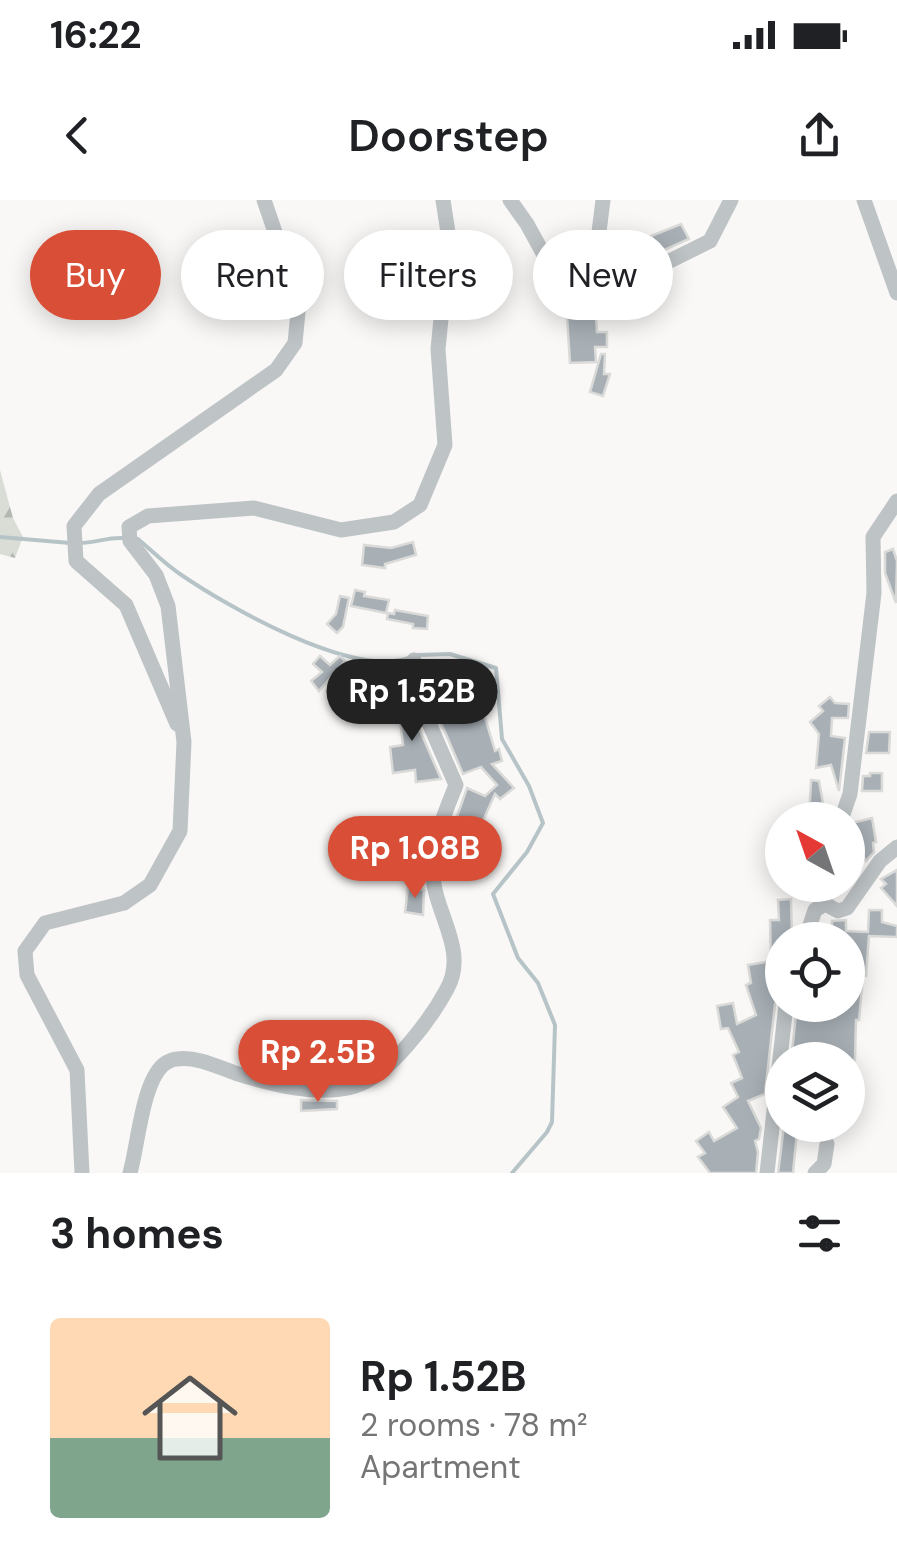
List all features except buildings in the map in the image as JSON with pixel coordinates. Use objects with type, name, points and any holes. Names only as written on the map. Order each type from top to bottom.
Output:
[{"type":"street","points":[[184,742],[126,605],[76,561],[74,526],[99,494],[276,370],[295,344],[300,302],[264,200]]},
{"type":"street","points":[[82,1173],[76,1070],[27,974],[24,951],[44,923],[124,903],[150,885],[180,831],[184,742],[168,606],[156,575],[130,541],[129,527],[148,516],[254,508],[341,530],[394,522],[420,505],[445,444],[438,348],[449,239],[443,200]]},
{"type":"street","points":[[510,200],[533,233]]},
{"type":"street","points":[[599,230],[603,200]]},
{"type":"street","points":[[673,259],[710,241],[731,200]]},
{"type":"street","points":[[864,200],[897,292]]},
{"type":"street","points":[[848,802],[872,611],[873,538],[897,501]]},
{"type":"street","points":[[130,1173],[149,1092],[155,1075],[167,1062],[180,1058],[202,1062],[292,1086],[354,1086],[384,1070],[449,986],[455,967],[453,947],[432,874],[436,840],[456,784],[422,707],[414,660]]},
{"type":"street","points":[[811,922],[815,910],[825,904],[838,911],[847,908],[880,860],[897,847]]},
{"type":"street","points":[[767,1173],[784,1022]]},
{"type":"street","points":[[815,1173],[825,1162],[828,1144]]},
{"type":"green space","points":[[0,470],[13,518],[23,537],[15,558],[0,554]]},
{"type":"waterway","points":[[0,537],[70,543]]},
{"type":"waterway","points":[[79,543],[123,538]]},
{"type":"waterway","points":[[133,538],[201,588],[291,636],[356,658],[409,658]]},
{"type":"waterway","points":[[418,655],[450,654],[496,668],[502,739],[529,786],[543,823],[527,852],[493,894],[518,958],[538,983],[555,1025],[552,1122],[512,1173]]}]
